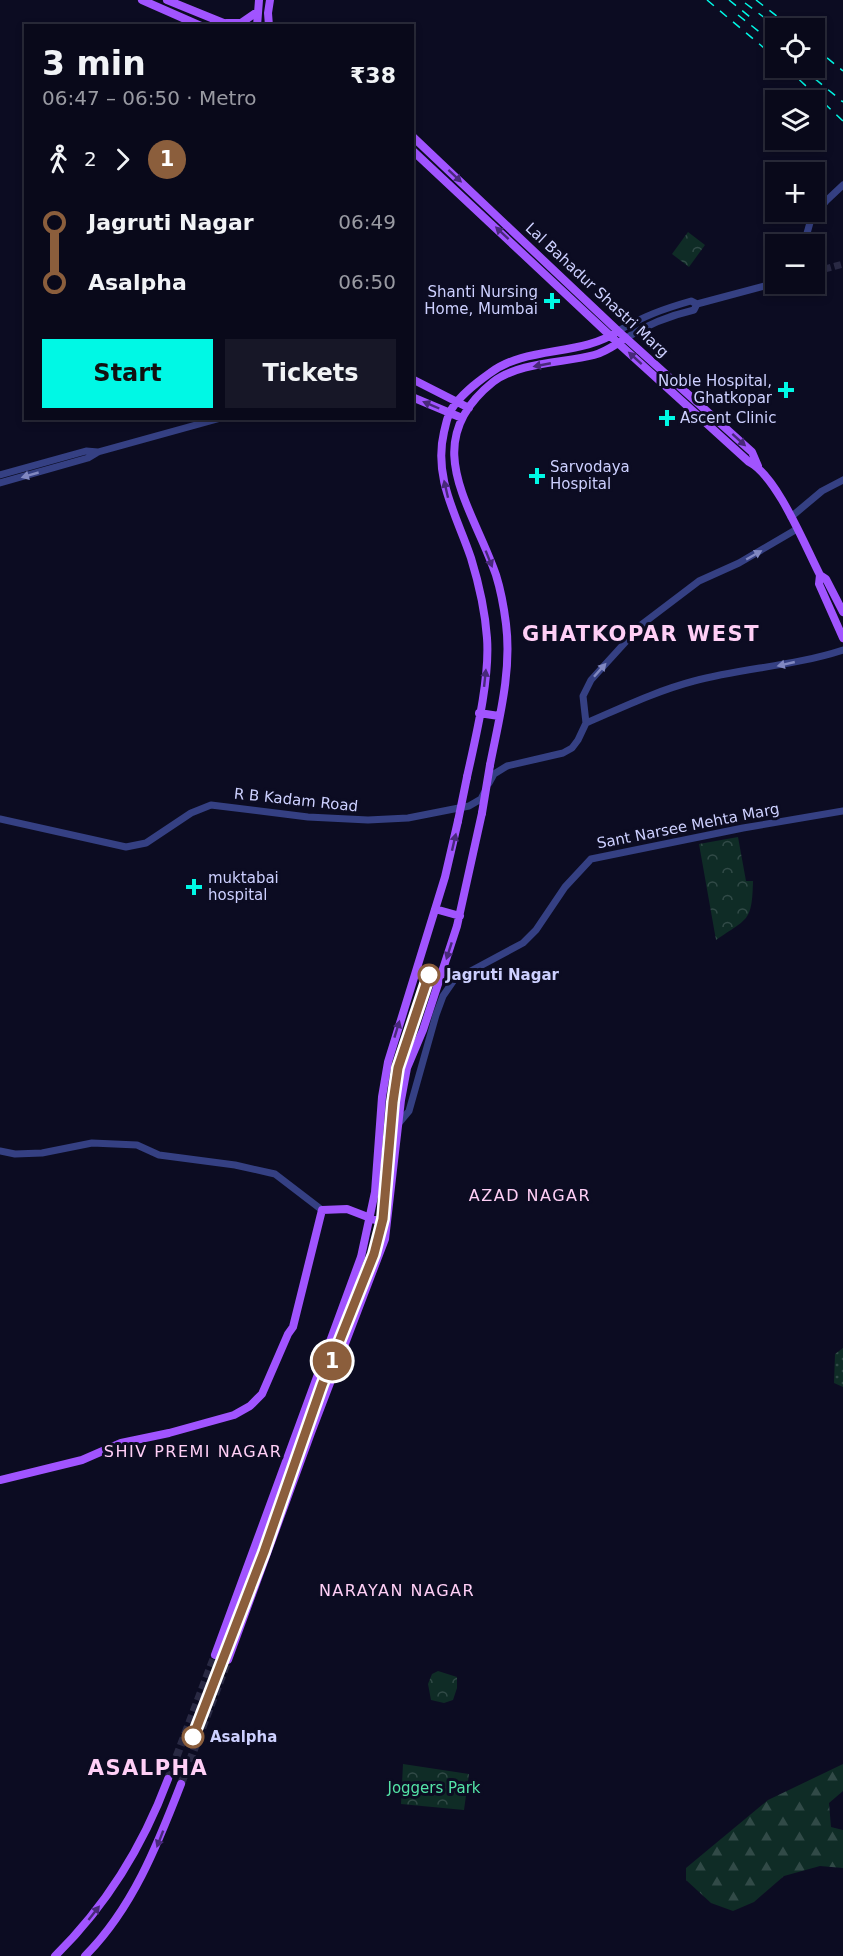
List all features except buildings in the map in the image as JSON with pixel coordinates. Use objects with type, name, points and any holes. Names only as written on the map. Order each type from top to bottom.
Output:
[{"type":"main road","points":[[142,0],[196,24]]},
{"type":"main road","points":[[167,0],[227,24],[241,23],[257,12]]},
{"type":"main road","points":[[257,24],[259,0]]},
{"type":"main road","points":[[269,24],[267,13],[270,0]]},
{"type":"main road","name":"Lal Bahadur Shastri Marg","points":[[414,138],[615,333],[618,343],[708,418]]},
{"type":"main road","name":"Lal Bahadur Shastri Marg","points":[[414,152],[615,333],[626,338],[708,418],[749,462],[758,466],[791,517],[820,575],[826,579],[843,612]]},
{"type":"main road","points":[[215,1654],[361,1257],[374,1198],[382,1097],[388,1062],[435,909],[458,821],[485,682],[487,641],[482,597],[470,555],[451,510],[444,480],[441,447],[449,413],[456,402],[474,386],[519,360],[590,345],[615,333]]},
{"type":"main road","points":[[228,1660],[385,1239],[407,1068],[429,1011],[460,916],[482,813],[499,716],[508,646],[502,596],[496,574],[461,490],[454,463],[454,444],[462,418],[499,373],[596,354],[626,338]]},
{"type":"main road","points":[[561,350],[563,361]]},
{"type":"main road","points":[[519,360],[520,370]]},
{"type":"main road","points":[[414,380],[469,408]]},
{"type":"main road","points":[[414,398],[462,418]]},
{"type":"main road","name":"Lal Bahadur Shastri Marg","points":[[820,575],[819,584],[843,638]]},
{"type":"main road","points":[[479,713],[499,716]]},
{"type":"main road","points":[[435,909],[460,916]]},
{"type":"main road","points":[[374,1198],[390,1201]]},
{"type":"main road","points":[[0,1480],[82,1460],[121,1443],[169,1433],[234,1415],[250,1406],[262,1394],[293,1327],[322,1210],[347,1209],[386,1224]]},
{"type":"main road","points":[[226,1625],[240,1632]]},
{"type":"main road","points":[[55,1956],[78,1933],[103,1902],[147,1830],[168,1779]]},
{"type":"main road","points":[[85,1956],[98,1943],[136,1887],[156,1849],[181,1784]]},
{"type":"street","points":[[807,234],[811,219],[843,185]]},
{"type":"street","points":[[615,333],[644,316],[663,309],[691,301],[698,304],[765,286]]},
{"type":"street","points":[[626,338],[665,317],[694,310],[698,304]]},
{"type":"street","points":[[0,483],[88,458],[98,452],[214,420]]},
{"type":"street","points":[[0,475],[86,451],[98,452]]},
{"type":"street","points":[[791,517],[822,491],[843,480]]},
{"type":"street","points":[[797,530],[740,563],[699,581],[641,625],[591,680],[582,696],[586,723],[681,684],[782,666],[843,650]]},
{"type":"street","name":"R B Kadam Road","points":[[0,819],[126,847],[146,843],[191,813],[211,805],[331,819],[408,818],[469,806],[481,799],[494,774],[507,766],[563,753],[572,748],[586,723]]},
{"type":"street","name":"Sant Narsee Mehta Marg","points":[[399,1122],[405,1119],[409,1111],[430,1032],[443,996],[454,980],[510,952],[536,930],[565,887],[591,859],[742,828],[843,811]]},
{"type":"street","points":[[0,1151],[15,1154],[45,1152],[92,1143],[137,1145],[159,1155],[235,1165],[275,1174],[322,1210]]},
{"type":"green space","points":[[688,232],[705,245],[689,267],[672,254]]},
{"type":"green space","points":[[738,837],[746,881],[753,881],[751,904],[746,918],[716,940],[699,844]]},
{"type":"green space","points":[[843,1348],[843,1387],[834,1383],[835,1354]]},
{"type":"green space","points":[[438,1671],[457,1677],[457,1688],[453,1700],[444,1703],[431,1700],[428,1684],[432,1674]]},
{"type":"green space","name":"Joggers Park","points":[[403,1764],[469,1774],[464,1810],[401,1804]]},
{"type":"green space","points":[[843,1764],[843,1791],[829,1803],[831,1827],[843,1830],[843,1868],[820,1866],[784,1876],[754,1902],[733,1911],[711,1903],[686,1880],[686,1868],[768,1800]]},
{"type":"tunnel","points":[[825,269],[843,264]]},
{"type":"tunnel","points":[[168,1779],[215,1655]]},
{"type":"tunnel","points":[[181,1784],[228,1660]]},
{"type":"railway","points":[[707,0],[765,49]]},
{"type":"railway","points":[[729,0],[750,17]]},
{"type":"railway","points":[[756,0],[779,18]]},
{"type":"railway","points":[[745,3],[765,18]]},
{"type":"railway","points":[[738,15],[765,36]]},
{"type":"railway","points":[[825,56],[843,71]]},
{"type":"railway","points":[[798,78],[843,121]]},
{"type":"railway","points":[[814,78],[843,102]]},
{"type":"metro line","name":"1","points":[[193,1737],[264,1552],[322,1385],[374,1254],[383,1219],[398,1068],[429,975]]},
{"type":"place","name":"Shanti Nursing Home, Mumbai","points":[[552,301]]},
{"type":"place","name":"Noble Hospital, Ghatkopar","points":[[786,390]]},
{"type":"place","name":"Ascent Clinic","points":[[667,418]]},
{"type":"place","name":"Sarvodaya Hospital","points":[[537,476]]},
{"type":"place","name":"muktabai hospital","points":[[194,887]]},
{"type":"place","name":"Jagruti Nagar","points":[[429,975]]},
{"type":"place","name":"Asalpha","points":[[193,1737]]},
{"type":"district","name":"GHATKOPAR WEST","points":[[641,634]]},
{"type":"district","name":"AZAD NAGAR","points":[[530,1195]]},
{"type":"district","name":"SHIV PREMI NAGAR","points":[[193,1451]]},
{"type":"district","name":"NARAYAN NAGAR","points":[[397,1590]]},
{"type":"district","name":"ASALPHA","points":[[148,1768]]}]
